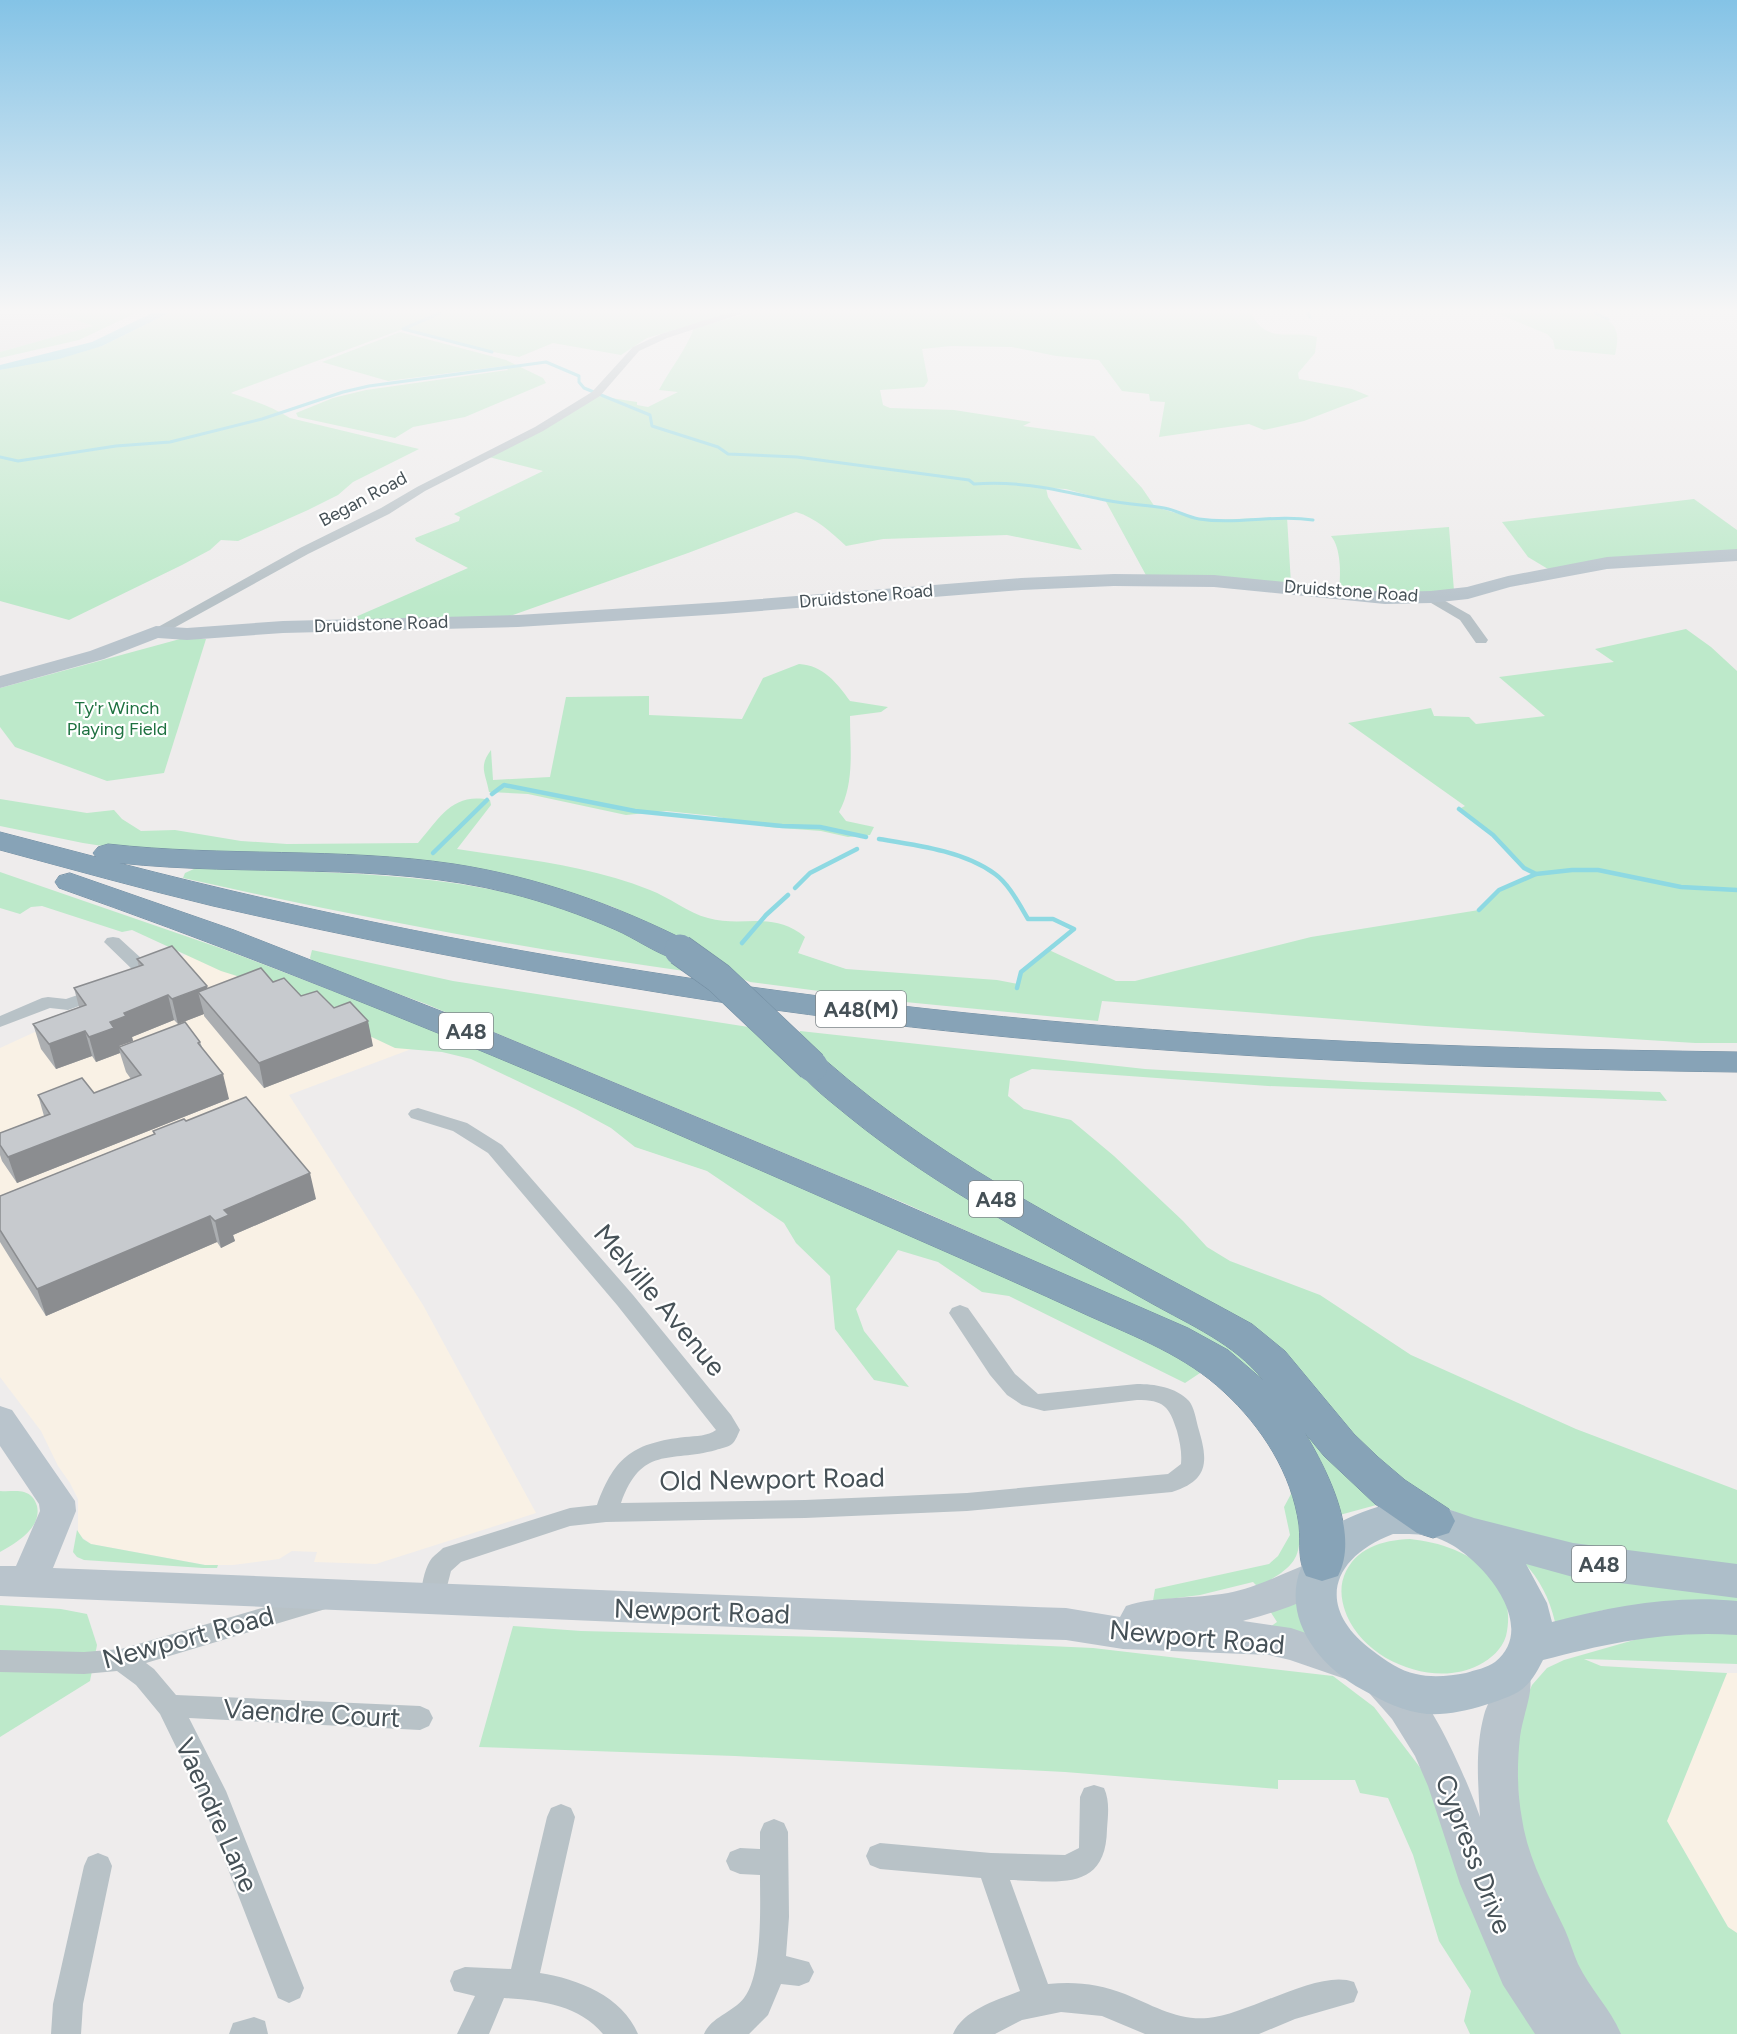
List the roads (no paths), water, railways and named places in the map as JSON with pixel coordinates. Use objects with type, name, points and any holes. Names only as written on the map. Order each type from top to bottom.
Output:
[{"type":"highway","name":"A48","points":[[0,835],[153,859],[391,867],[477,877],[538,890],[604,912],[680,950],[719,978],[869,1117],[928,1159],[1238,1334],[1271,1361],[1339,1445],[1363,1469],[1448,1526]]},
{"type":"highway","name":"A48","points":[[7,855],[434,1017],[904,1217],[1147,1325],[1197,1350],[1240,1382],[1258,1401],[1288,1441],[1309,1483],[1315,1502],[1321,1527],[1319,1569]]},
{"type":"highway","name":"A48(M)","points":[[7,855],[183,890],[432,944],[639,979],[862,1009],[1069,1031],[1326,1050],[1570,1060],[1737,1062]]},
{"type":"highway","name":"A48(M)","points":[[7,855],[252,923],[527,979],[872,1028],[1083,1049],[1282,1065],[1528,1076],[1737,1080]]},
{"type":"main road","points":[[1521,1660],[1532,1631],[1529,1613],[1516,1584],[1486,1548],[1448,1526],[1408,1518],[1380,1521],[1357,1532],[1340,1545],[1319,1569],[1314,1600],[1322,1626],[1335,1645],[1371,1674],[1416,1693],[1436,1694],[1478,1688],[1521,1660],[1595,1628],[1682,1617],[1737,1618]]},
{"type":"main road","name":"A48","points":[[1448,1526],[1573,1560],[1737,1581]]},
{"type":"street","name":"Began Road","points":[[156,632],[304,551],[385,511],[539,429],[573,408]]},
{"type":"street","name":"Druidstone Road","points":[[0,682],[105,652],[156,632],[187,634],[283,627],[530,620],[723,608],[1021,584],[1114,580],[1214,581],[1385,598],[1431,597],[1468,593],[1504,583],[1607,563],[1737,555]]},
{"type":"street","points":[[1431,597],[1461,613],[1473,625],[1481,640]]},
{"type":"street","points":[[0,1022],[48,1002],[68,1005],[147,974],[113,942]]},
{"type":"street","name":"Melville Avenue","points":[[418,1114],[460,1127],[495,1149],[625,1300],[728,1430],[725,1437],[714,1442],[664,1448],[633,1461],[622,1473],[615,1486],[606,1514]]},
{"type":"street","name":"Old Newport Road","points":[[433,1599],[440,1566],[452,1555],[554,1520],[606,1514],[897,1506],[991,1501],[1149,1487],[1172,1483],[1185,1476],[1193,1466],[1194,1451],[1181,1407],[1170,1398],[1154,1392],[1044,1403],[1032,1401],[1020,1394],[969,1330],[960,1313]]},
{"type":"street","points":[[0,1419],[57,1502],[58,1511],[14,1582]]},
{"type":"street","name":"Newport Road","points":[[1066,1624],[1125,1617],[1187,1615],[1233,1609],[1283,1593],[1319,1569]]},
{"type":"street","name":"Newport Road","points":[[14,1582],[618,1608],[1066,1624],[1123,1633],[1269,1639],[1291,1644],[1371,1674]]},
{"type":"street","name":"Newport Road","points":[[0,1661],[84,1663],[121,1660],[338,1596]]},
{"type":"street","name":"Vaendre Lane","points":[[121,1660],[146,1677],[169,1706],[212,1791],[289,1988]]},
{"type":"street","name":"Cypress Drive","points":[[1521,1660],[1504,1714],[1500,1736],[1497,1769],[1501,1820],[1513,1866],[1550,1946],[1560,1976],[1598,2034]]},
{"type":"street","name":"Cypress Drive","points":[[1371,1674],[1406,1707],[1431,1746],[1449,1786],[1481,1884],[1519,1970],[1562,2034]]},
{"type":"street","name":"Vaendre Court","points":[[169,1706],[420,1718]]},
{"type":"street","points":[[880,1856],[991,1866],[1065,1868],[1080,1864],[1089,1857],[1093,1848],[1094,1797]]},
{"type":"street","points":[[472,2034],[483,2016],[494,1983],[561,1817]]},
{"type":"street","points":[[719,2034],[750,2015],[784,1970],[773,1862],[774,1832]]},
{"type":"street","points":[[740,1862],[773,1862]]},
{"type":"street","points":[[66,2034],[68,2004],[98,1866]]},
{"type":"street","points":[[991,1866],[1038,1999]]},
{"type":"street","points":[[494,1983],[557,1989],[580,1998],[602,2012],[617,2025],[623,2034]]},
{"type":"street","points":[[968,2034],[986,2021],[1038,1999],[1067,1997],[1093,2000],[1121,2007],[1163,2027],[1181,2032],[1206,2034],[1233,2027],[1297,2003],[1343,1992]]},
{"type":"waterway","points":[[0,457],[18,461],[116,446],[170,442],[262,419],[295,408]]},
{"type":"waterway","points":[[633,408],[650,415],[652,426],[718,447],[728,454],[797,457],[969,480],[974,484],[1040,487],[1164,508],[1190,517],[1213,521],[1284,518],[1313,520]]},
{"type":"waterway","points":[[492,794],[504,785],[635,811],[782,826],[820,827],[866,837]]},
{"type":"waterway","points":[[433,853],[487,800]]},
{"type":"waterway","points":[[1459,809],[1493,835],[1524,868],[1536,874]]},
{"type":"waterway","points":[[879,839],[939,850],[983,866],[1005,883],[1028,919],[1053,919],[1074,929],[1021,972],[1017,988]]},
{"type":"waterway","points":[[795,888],[810,873],[857,849]]},
{"type":"waterway","points":[[1536,874],[1598,870],[1681,887],[1737,890]]},
{"type":"waterway","points":[[1479,910],[1499,890],[1536,874]]},
{"type":"waterway","points":[[742,943],[766,915],[788,895]]},
{"type":"park label","name":"Ty'r Winch Playing Field","points":[[117,718]]}]
